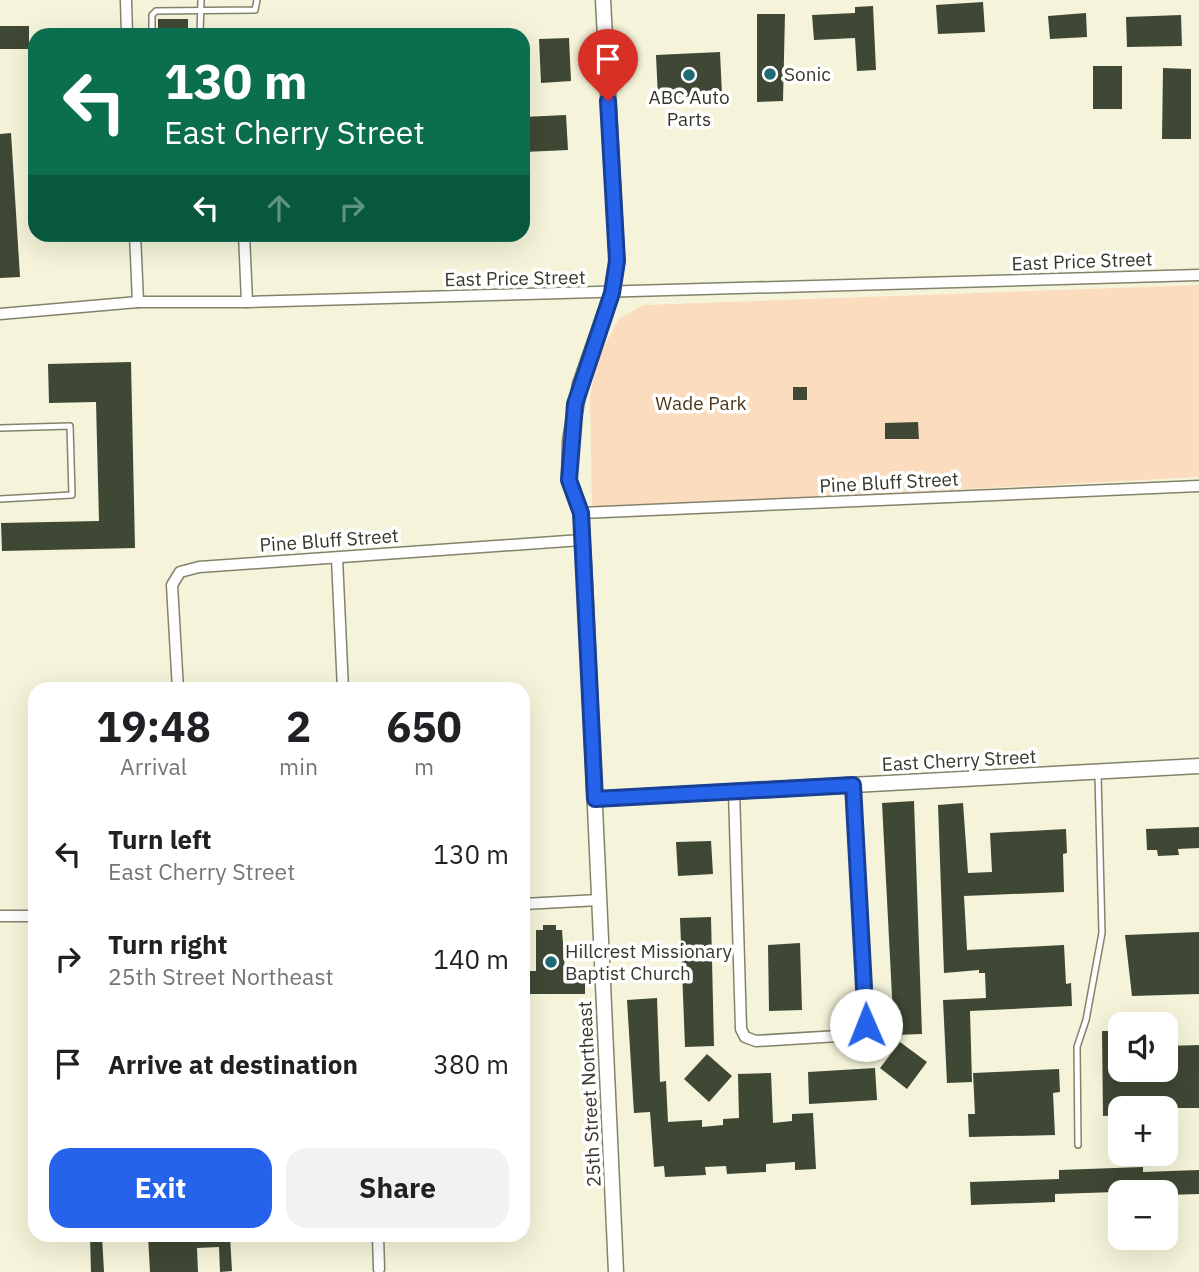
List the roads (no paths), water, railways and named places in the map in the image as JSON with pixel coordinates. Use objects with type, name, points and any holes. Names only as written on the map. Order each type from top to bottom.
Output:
[{"type":"street","points":[[126,0],[128,28]]},
{"type":"street","name":"25th Street Northeast","points":[[603,0],[617,261],[612,293],[575,404],[569,480],[581,513],[616,1272]]},
{"type":"street","points":[[135,242],[138,302]]},
{"type":"street","points":[[244,242],[247,302]]},
{"type":"street","name":"East Price Street","points":[[0,314],[138,302],[612,293],[1199,275]]},
{"type":"street","name":"Pine Bluff Street","points":[[581,513],[1199,485]]},
{"type":"street","name":"Pine Bluff Street","points":[[178,682],[172,585],[180,572],[199,567],[581,540]]},
{"type":"street","points":[[337,558],[343,682]]},
{"type":"street","name":"East Cherry Street","points":[[595,799],[1199,765]]},
{"type":"street","points":[[734,792],[741,1029],[746,1037],[756,1041],[855,1035],[863,1030],[866,1003],[853,785]]},
{"type":"street","points":[[530,904],[599,901]]},
{"type":"street","points":[[0,916],[28,916]]},
{"type":"street","points":[[378,1242],[379,1269]]},
{"type":"lane","points":[[200,28],[201,0]]},
{"type":"lane","points":[[152,28],[152,15],[156,11],[255,10],[257,0]]},
{"type":"lane","points":[[0,428],[70,426],[72,495],[0,499]]},
{"type":"lane","points":[[1078,1145],[1077,1046],[1086,1020],[1102,933],[1098,771]]},
{"type":"place","name":"Sonic","points":[[770,74]]},
{"type":"place","name":"ABC Auto Parts","points":[[689,75]]},
{"type":"place","name":"Hillcrest Missionary Baptist Church","points":[[551,962]]},
{"type":"park label","name":"Wade Park","points":[[701,403]]}]
